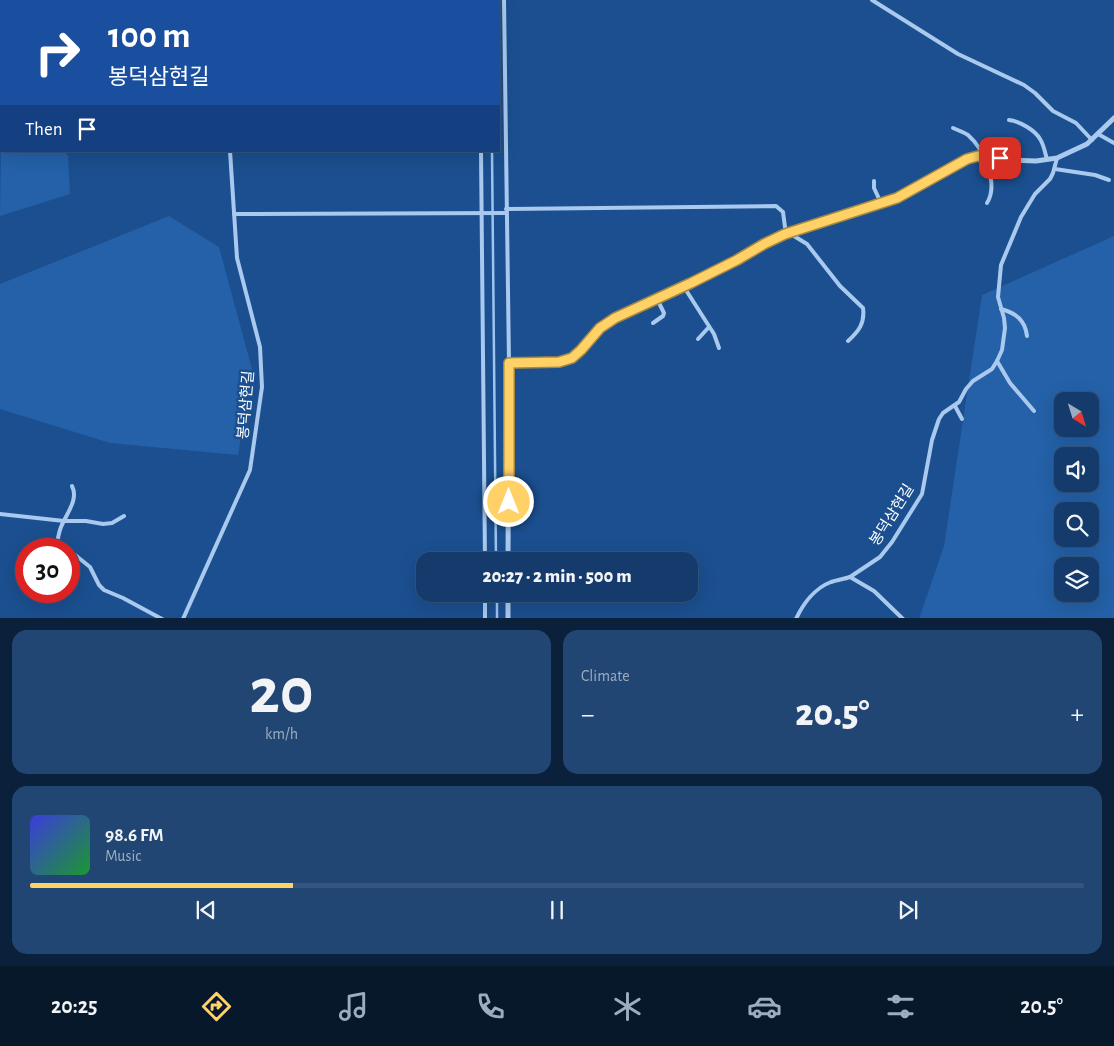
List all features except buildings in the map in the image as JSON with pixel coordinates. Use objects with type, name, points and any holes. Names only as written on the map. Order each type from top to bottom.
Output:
[{"type":"street","points":[[508,552],[509,363],[559,362],[572,358],[600,328],[615,318],[684,287],[764,244],[790,233],[897,198],[967,159],[983,157],[1011,160],[1047,160],[1057,158],[1092,140],[1114,118]]},
{"type":"street","points":[[508,602],[508,618]]},
{"type":"lane","points":[[504,0],[509,363]]},
{"type":"lane","points":[[872,0],[958,54],[1024,85],[1053,111],[1076,123],[1092,140]]},
{"type":"lane","points":[[1009,120],[1022,125],[1037,135],[1041,140],[1047,160]]},
{"type":"lane","points":[[953,128],[967,134],[983,157],[992,183],[991,194],[987,203]]},
{"type":"lane","points":[[1098,134],[1114,143]]},
{"type":"lane","name":"봉덕삼현길","points":[[183,618],[250,470],[262,387],[260,347],[237,258],[230,152]]},
{"type":"lane","points":[[481,152],[485,552]]},
{"type":"lane","points":[[1034,411],[1010,383],[997,361],[1002,350],[1005,334],[1004,318],[998,297],[999,277],[1007,250],[1021,217],[1035,194],[1050,179],[1055,169],[1057,158]]},
{"type":"lane","points":[[1055,169],[1095,174],[1109,180]]},
{"type":"lane","points":[[874,181],[874,188],[881,203]]},
{"type":"lane","points":[[234,214],[499,213],[506,211],[776,206],[784,212],[784,227],[807,244],[840,286],[863,308],[863,323],[860,330],[848,340]]},
{"type":"lane","points":[[684,287],[709,327],[719,348]]},
{"type":"lane","points":[[653,323],[663,316],[664,313],[657,299]]},
{"type":"lane","points":[[1001,309],[1014,314],[1020,319],[1024,324],[1027,336]]},
{"type":"lane","points":[[698,339],[709,327]]},
{"type":"lane","name":"봉덕삼현길","points":[[796,618],[804,604],[829,582],[850,576],[872,564],[886,552],[916,506],[924,488],[935,427],[943,413],[955,406],[973,381],[992,369],[997,361]]},
{"type":"lane","points":[[955,406],[962,419]]},
{"type":"lane","points":[[58,538],[60,527],[74,495],[72,486]]},
{"type":"lane","points":[[0,514],[103,524],[112,523],[124,516]]},
{"type":"lane","points":[[80,558],[90,566],[99,585],[104,590],[162,618]]},
{"type":"lane","points":[[850,576],[874,591],[903,618]]},
{"type":"lane","points":[[485,602],[485,618]]},
{"type":"shaded area","points":[[1,152],[65,152],[68,156],[70,194],[0,216]]},
{"type":"shaded area","points":[[169,216],[219,247],[252,369],[238,455],[110,443],[0,409],[0,284]]},
{"type":"shaded area","points":[[1114,236],[1114,618],[919,618],[944,546],[982,295]]},
{"type":"waterway","points":[[492,152],[496,552]]},
{"type":"waterway","points":[[497,602],[497,618]]},
{"type":"route","points":[[509,502],[509,363],[559,362],[572,358],[600,328],[615,318],[691,283],[785,234],[897,198],[967,159],[978,156],[1000,158]]}]
